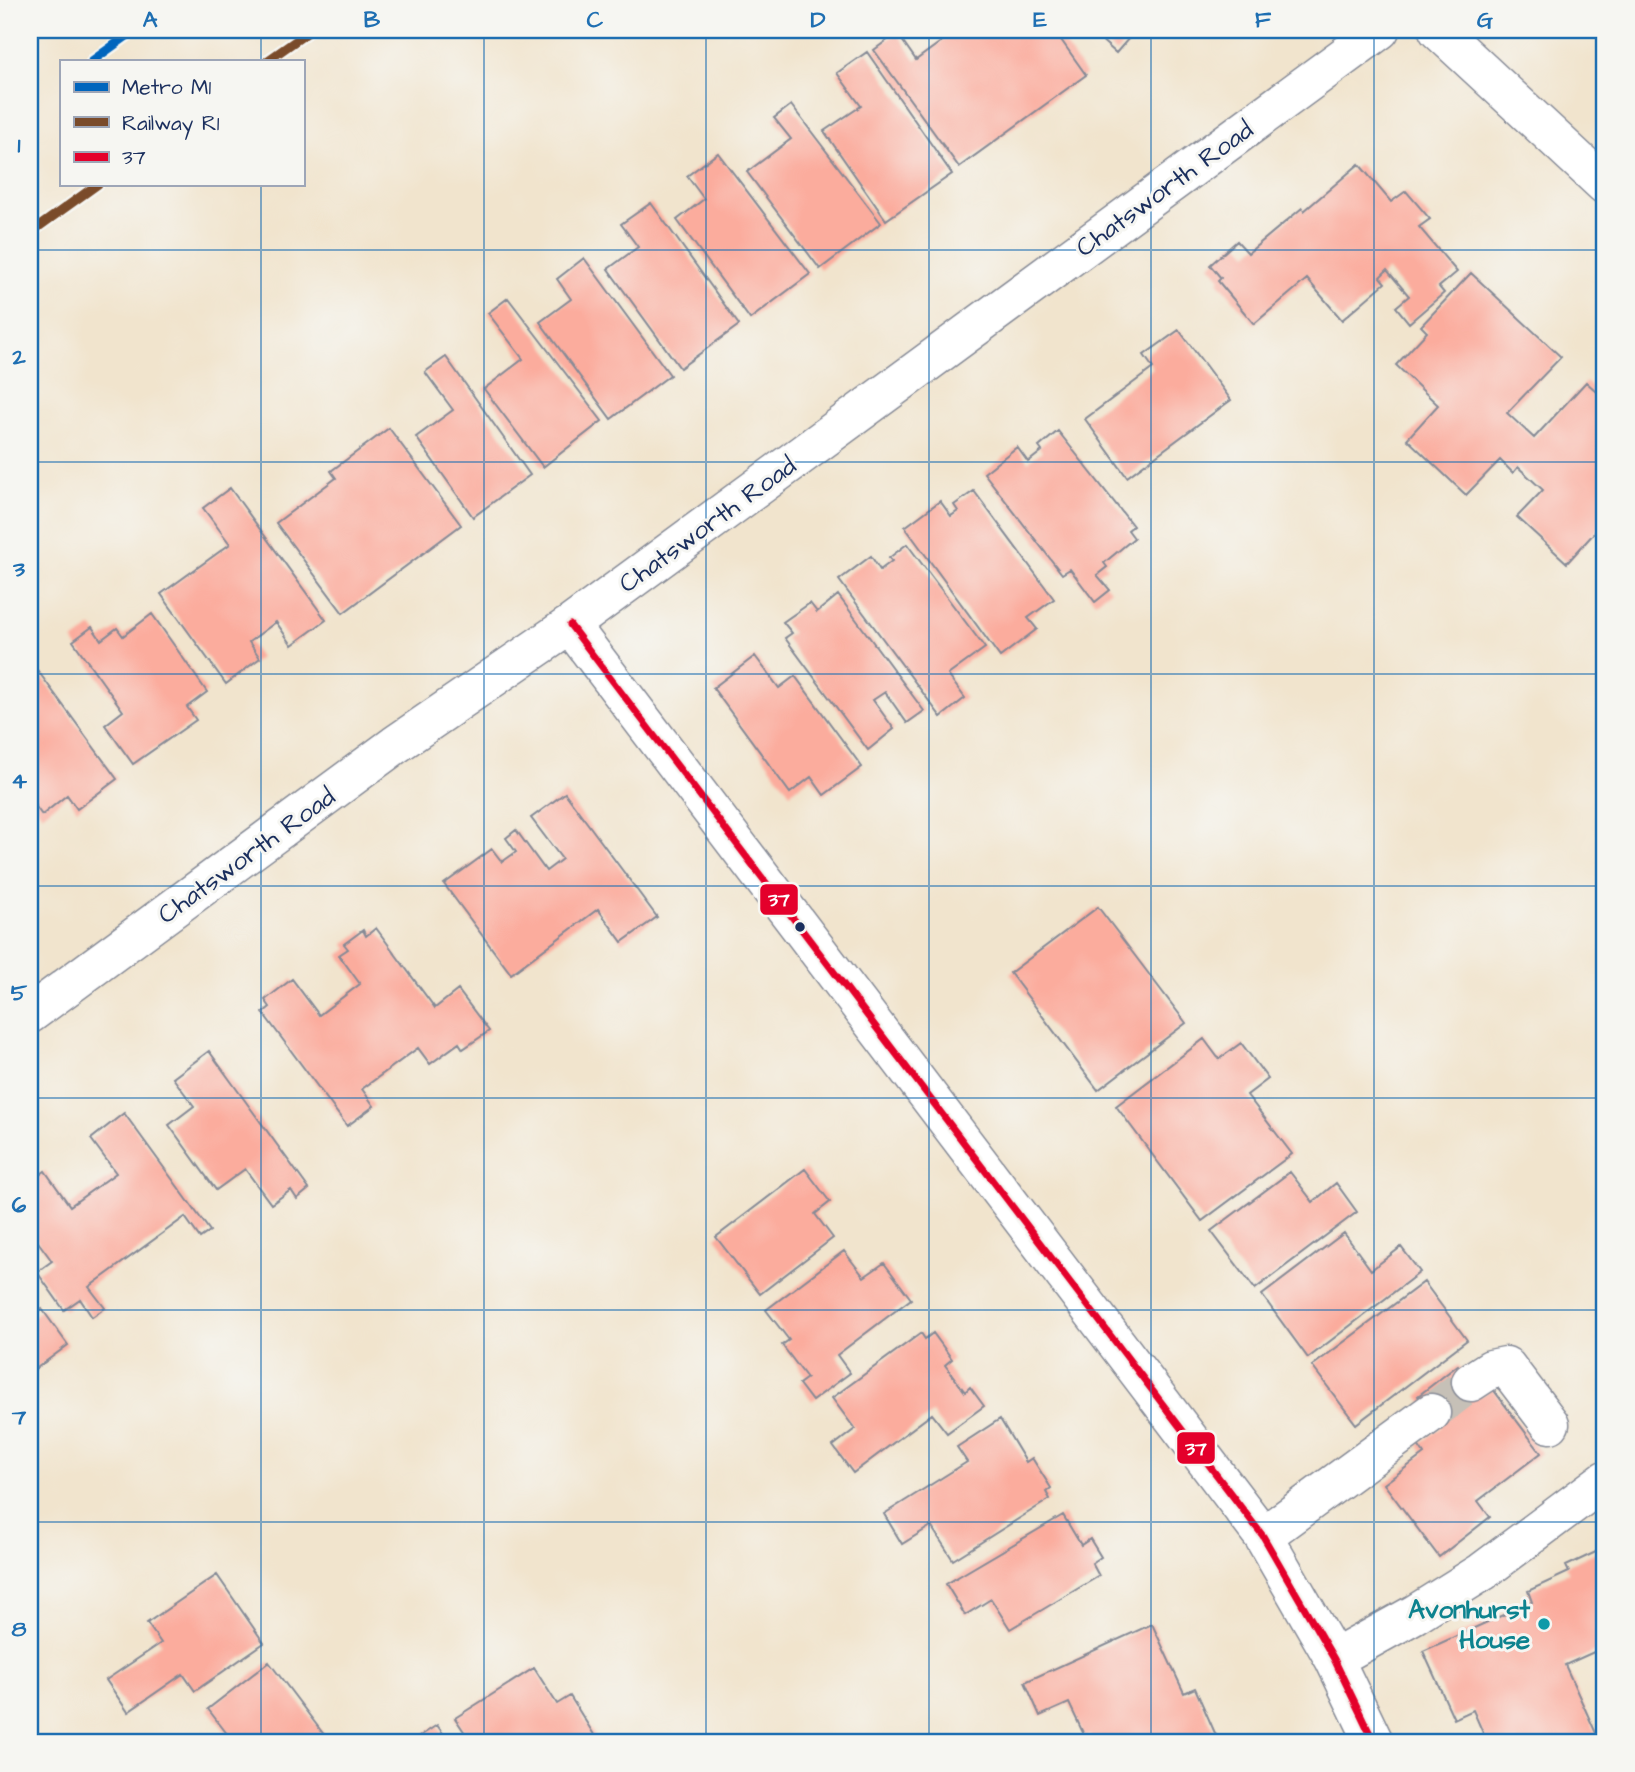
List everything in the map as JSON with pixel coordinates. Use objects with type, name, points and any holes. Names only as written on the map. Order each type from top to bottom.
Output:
[{"type":"street","name":"Chatsworth Road","points":[[30,1014],[395,745],[570,625],[1380,30]]},
{"type":"street","points":[[1438,30],[1605,185]]},
{"type":"street","points":[[570,625],[1263,1536],[1334,1659],[1374,1742]]},
{"type":"street","points":[[1471,1382],[1491,1368],[1506,1366],[1550,1424]]},
{"type":"street","points":[[1263,1536],[1432,1413]]},
{"type":"street","points":[[1334,1659],[1415,1614],[1482,1572],[1605,1480]]},
{"type":"building","points":[[957,30],[1054,30],[1086,75],[959,167],[874,50],[897,33],[916,60]]},
{"type":"building","points":[[1090,30],[1136,30],[1116,53]]},
{"type":"building","points":[[867,52],[952,174],[886,220],[824,131],[861,106],[837,73]]},
{"type":"building","points":[[791,105],[881,223],[820,269],[747,172],[791,139],[774,118]]},
{"type":"building","points":[[718,153],[810,274],[750,319],[677,220],[704,199],[687,176]]},
{"type":"building","points":[[1359,164],[1391,202],[1406,191],[1430,219],[1419,227],[1457,272],[1439,287],[1444,293],[1409,323],[1396,307],[1409,296],[1387,270],[1380,277],[1385,283],[1342,320],[1307,279],[1254,324],[1218,281],[1221,278],[1210,265],[1237,241],[1248,253],[1302,208],[1304,211]]},
{"type":"building","points":[[651,203],[739,325],[680,368],[608,269],[638,247],[621,224]]},
{"type":"building","points":[[584,258],[670,375],[611,419],[540,322],[571,299],[557,279]]},
{"type":"building","points":[[1471,273],[1561,357],[1507,413],[1534,438],[1586,382],[1605,399],[1605,521],[1567,563],[1517,517],[1543,490],[1518,467],[1513,473],[1500,460],[1466,495],[1407,439],[1438,405],[1396,365],[1427,332],[1421,326]]},
{"type":"building","points":[[508,298],[602,421],[543,467],[484,389],[523,359],[488,313]]},
{"type":"building","points":[[1179,330],[1231,400],[1127,477],[1085,419],[1153,368],[1144,355]]},
{"type":"building","points":[[446,357],[530,475],[473,517],[416,437],[453,410],[425,372]]},
{"type":"building","points":[[389,428],[461,525],[343,613],[276,523],[336,478],[331,471]]},
{"type":"building","points":[[1058,431],[1133,526],[1128,530],[1134,538],[1104,563],[1107,567],[1097,575],[1110,590],[1095,602],[1070,569],[1062,574],[984,473],[1017,447],[1028,462],[1042,451],[1039,447]]},
{"type":"building","points":[[230,488],[326,620],[292,645],[276,622],[249,642],[260,658],[226,684],[161,594],[230,544],[203,508]]},
{"type":"building","points":[[974,491],[1054,599],[1028,618],[1037,629],[1000,657],[905,527],[940,501],[951,516],[958,511],[954,505]]},
{"type":"building","points":[[907,544],[985,648],[948,675],[965,698],[941,717],[839,580],[871,556],[880,570],[892,561],[889,558]]},
{"type":"building","points":[[838,595],[924,711],[907,723],[885,692],[873,700],[894,729],[868,750],[785,638],[792,633],[783,622],[810,603],[817,612]]},
{"type":"building","points":[[152,614],[207,692],[187,707],[196,720],[133,764],[105,725],[123,711],[73,641],[92,627],[101,640],[117,628],[123,636]]},
{"type":"building","points":[[755,656],[779,688],[795,676],[862,767],[824,795],[811,777],[790,793],[713,688]]},
{"type":"building","points":[[38,671],[117,779],[77,809],[67,795],[42,815],[30,799],[30,677]]},
{"type":"building","points":[[565,793],[657,917],[622,942],[598,909],[511,974],[444,884],[492,849],[502,862],[516,852],[506,838],[516,830],[546,871],[562,859],[531,818]]},
{"type":"building","points":[[1098,907],[1186,1023],[1098,1090],[1010,973]]},
{"type":"building","points":[[376,928],[435,1008],[458,990],[489,1031],[463,1049],[459,1043],[430,1064],[418,1048],[362,1089],[374,1106],[347,1126],[263,1013],[270,1007],[265,1000],[292,979],[319,1015],[360,984],[339,955],[348,949],[344,944],[363,930],[366,936]]},
{"type":"building","points":[[1204,1039],[1219,1059],[1241,1043],[1268,1079],[1247,1095],[1292,1154],[1202,1221],[1116,1106]]},
{"type":"building","points":[[209,1051],[309,1189],[297,1199],[291,1190],[271,1204],[245,1169],[216,1190],[169,1125],[194,1106],[173,1078]]},
{"type":"building","points":[[124,1113],[210,1231],[200,1238],[185,1217],[89,1287],[105,1308],[92,1317],[80,1299],[64,1310],[37,1272],[52,1261],[30,1231],[30,1182],[45,1171],[70,1206],[116,1173],[91,1139]]},
{"type":"building","points":[[805,1169],[830,1202],[815,1214],[833,1238],[760,1294],[716,1237]]},
{"type":"building","points":[[1290,1172],[1313,1202],[1336,1183],[1357,1212],[1255,1289],[1211,1231]]},
{"type":"building","points":[[1344,1233],[1371,1270],[1401,1247],[1420,1272],[1308,1358],[1262,1295]]},
{"type":"building","points":[[844,1251],[864,1277],[884,1263],[911,1299],[837,1355],[850,1373],[812,1401],[799,1384],[807,1378],[782,1345],[789,1340],[766,1310]]},
{"type":"building","points":[[1424,1282],[1467,1340],[1356,1424],[1312,1366]]},
{"type":"building","points":[[42,1309],[68,1345],[30,1373],[30,1318]]},
{"type":"building","points":[[921,1333],[925,1339],[933,1333],[952,1359],[945,1365],[965,1392],[970,1387],[984,1406],[947,1433],[932,1414],[853,1473],[833,1446],[855,1429],[832,1398]]},
{"type":"building","points":[[1458,1365],[1481,1396],[1492,1388],[1541,1453],[1478,1501],[1490,1517],[1439,1557],[1384,1484],[1424,1454],[1418,1445],[1442,1427],[1418,1396]]},
{"type":"building","points":[[1000,1419],[1026,1462],[1032,1458],[1051,1488],[1046,1492],[1050,1499],[953,1560],[931,1526],[902,1544],[884,1514],[967,1462],[957,1447]]},
{"type":"building","points":[[1063,1515],[1081,1545],[1090,1539],[1101,1557],[1092,1563],[1099,1576],[1010,1629],[991,1599],[965,1615],[946,1584]]},
{"type":"building","name":"Avonhurst House","points":[[1598,1551],[1600,1557],[1605,1554],[1605,1647],[1565,1665],[1600,1742],[1487,1742],[1473,1710],[1454,1719],[1423,1651],[1532,1602],[1528,1591],[1569,1572],[1566,1566]]},
{"type":"building","points":[[217,1575],[264,1643],[195,1691],[183,1674],[128,1712],[106,1680],[161,1643],[147,1623]]},
{"type":"building","points":[[1152,1624],[1184,1693],[1195,1688],[1219,1742],[1093,1742],[1090,1735],[1085,1737],[1069,1703],[1040,1716],[1025,1682]]},
{"type":"building","points":[[269,1662],[325,1736],[318,1742],[219,1742],[228,1735],[208,1709]]},
{"type":"building","points":[[534,1668],[557,1704],[570,1696],[596,1738],[590,1742],[471,1742],[455,1718]]},
{"type":"building","points":[[437,1725],[449,1742],[411,1742]]},
{"type":"tunnel","points":[[1431,1413],[1471,1382]]},
{"type":"metro line","name":"M1","points":[[93,60],[135,30]]},
{"type":"rail line","name":"R1","points":[[268,60],[311,30]]},
{"type":"rail line","name":"R1","points":[[30,233],[95,186]]},
{"type":"transit line","name":"37","points":[[570,625],[1263,1536],[1334,1659],[1374,1742]]},
{"type":"place","name":"Avonhurst House","points":[[1544,1624]]}]
